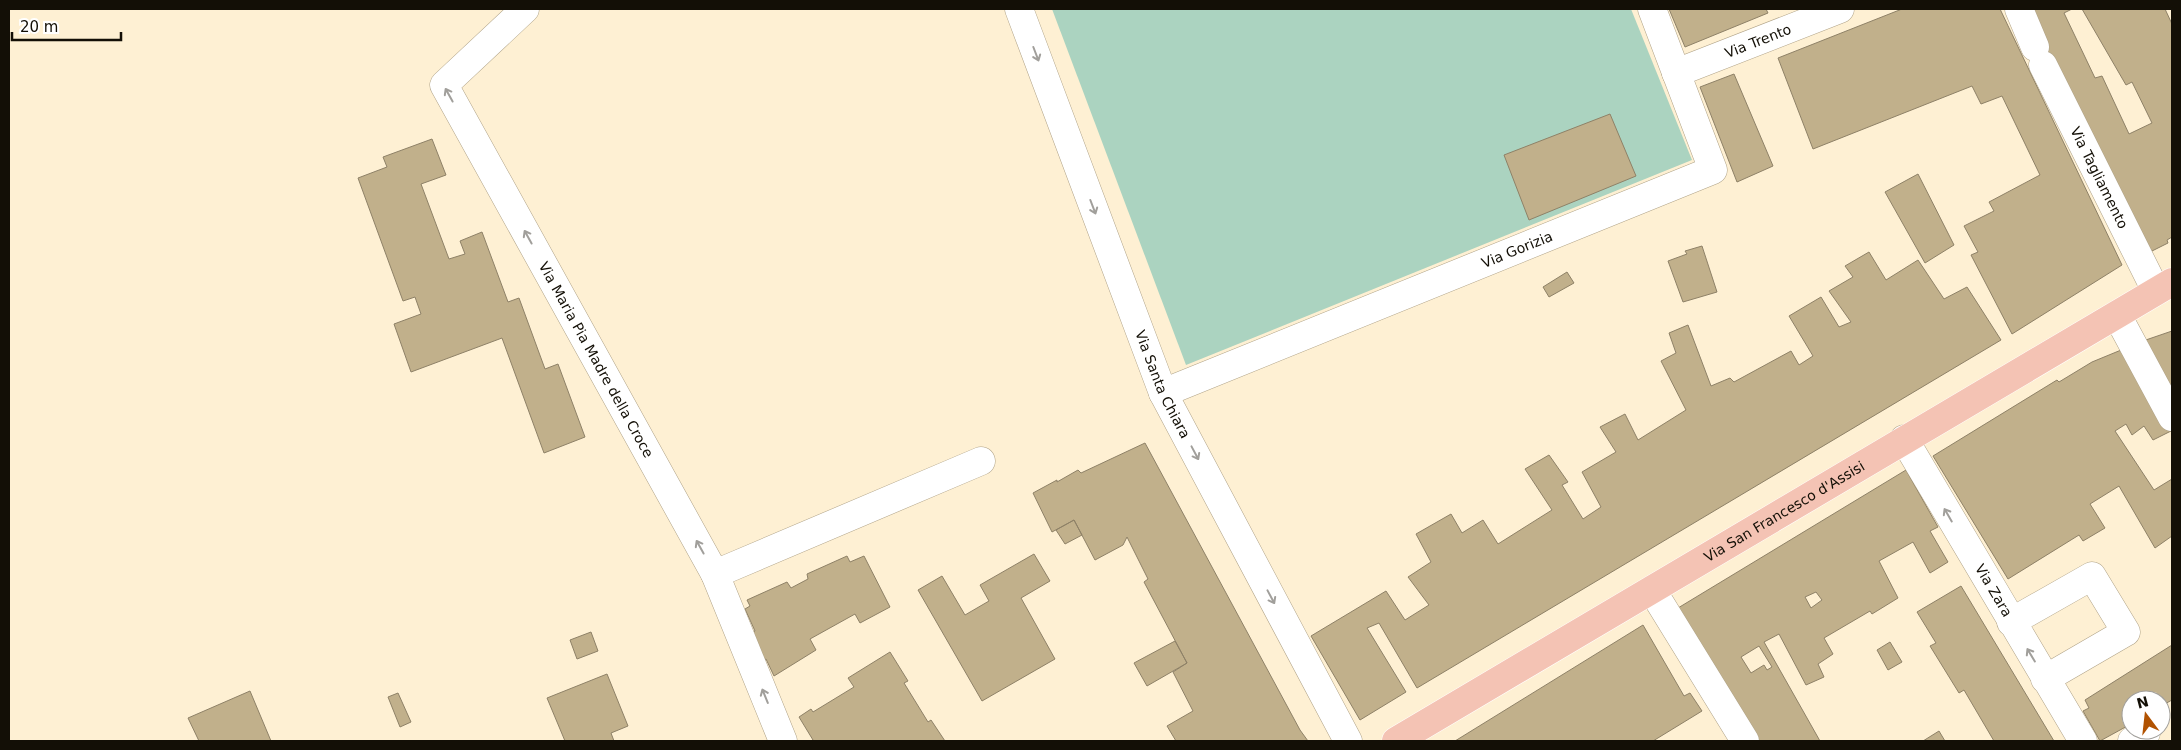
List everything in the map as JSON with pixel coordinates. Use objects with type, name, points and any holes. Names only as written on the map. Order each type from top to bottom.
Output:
[{"type":"main road","name":"Via San Francesco d'Assisi","points":[[1396,741],[2164,286]]},
{"type":"street","name":"Via Maria Pia Madre della Croce","points":[[525,9],[444,85],[716,574],[783,741]]},
{"type":"street","name":"Via Santa Chiara","points":[[1019,9],[1163,393],[1348,741]]},
{"type":"street","name":"Via Gorizia","points":[[1163,393],[1713,170],[1652,9]]},
{"type":"street","name":"Via Trento","points":[[1676,73],[1840,9]]},
{"type":"street","name":"Via Tagliamento","points":[[2019,9],[2039,56],[2164,286]]},
{"type":"street","points":[[2117,315],[2172,417]]},
{"type":"street","name":"Via Zara","points":[[1904,440],[2083,741]]},
{"type":"street","points":[[716,574],[980,461]]},
{"type":"street","points":[[2011,622],[2092,576],[2112,608],[2126,632],[2046,679]]},
{"type":"street","points":[[1652,590],[1745,741]]},
{"type":"green space","points":[[1052,9],[1631,9],[1692,160],[1186,365]]},
{"type":"building","points":[[1669,9],[1766,9],[1768,13],[1685,47]]},
{"type":"building","points":[[1902,9],[2000,9],[2122,265],[2012,334],[1971,255],[1978,252],[1964,226],[1994,211],[1989,202],[2040,175],[2002,96],[1981,104],[1972,86],[1813,149],[1778,58]]},
{"type":"building","points":[[2026,9],[2072,9],[2064,13],[2095,78],[2102,76],[2129,134],[2152,123],[2132,82],[2126,85],[2082,9],[2165,9],[2172,24],[2172,237],[2167,240],[2168,243],[2146,254]]},
{"type":"building","points":[[1734,74],[1773,166],[1737,182],[1700,87]]},
{"type":"building","points":[[1610,114],[1636,176],[1529,220],[1504,155]]},
{"type":"building","points":[[432,139],[446,175],[421,184],[449,259],[465,254],[460,241],[482,232],[508,302],[519,298],[545,369],[558,364],[585,437],[544,453],[502,338],[411,372],[394,324],[421,314],[415,297],[403,301],[358,178],[387,167],[383,157]]},
{"type":"building","points":[[1918,174],[1954,245],[1925,263],[1885,192]]},
{"type":"building","points":[[1702,246],[1717,292],[1683,302],[1668,261],[1687,254],[1685,251]]},
{"type":"building","points":[[1869,252],[1886,280],[1918,260],[1944,299],[1967,287],[2001,340],[1417,688],[1379,623],[1367,628],[1406,692],[1360,720],[1311,636],[1386,591],[1405,620],[1429,605],[1408,577],[1431,562],[1416,534],[1451,514],[1462,533],[1483,520],[1498,544],[1552,510],[1525,469],[1549,455],[1568,482],[1562,485],[1583,519],[1601,507],[1582,472],[1616,452],[1600,427],[1625,414],[1638,440],[1686,410],[1661,361],[1676,353],[1669,333],[1688,325],[1711,386],[1730,378],[1734,382],[1791,351],[1799,365],[1813,356],[1789,316],[1821,297],[1839,327],[1851,322],[1829,291],[1853,277],[1845,266]]},
{"type":"building","points":[[1567,272],[1574,283],[1549,297],[1543,287]]},
{"type":"building","points":[[2172,331],[2172,407],[2137,343]]},
{"type":"building","points":[[2126,348],[2171,431],[2153,440],[2144,426],[2132,435],[2126,424],[2115,431],[2154,490],[2172,479],[2172,536],[2155,548],[2119,486],[2090,504],[2105,528],[2083,541],[2079,535],[2008,579],[1933,456],[2057,380],[2059,382],[2092,362]]},
{"type":"building","points":[[1145,443],[1300,730],[1308,741],[1176,741],[1167,726],[1193,711],[1173,672],[1187,663],[1144,582],[1148,579],[1127,537],[1123,545],[1095,560],[1074,520],[1052,532],[1033,493],[1078,470],[1081,473]]},
{"type":"building","points":[[1906,470],[1938,527],[1930,531],[1948,562],[1930,573],[1913,542],[1879,561],[1898,598],[1872,614],[1870,611],[1824,638],[1833,654],[1818,664],[1824,677],[1806,685],[1779,634],[1764,642],[1820,741],[1759,741],[1678,608]],"holes":[[[1816,592],[1822,600],[1811,608],[1805,597]],[[1759,646],[1772,667],[1767,670],[1764,665],[1751,673],[1741,657]]]},
{"type":"building","points":[[1074,520],[1082,535],[1065,544],[1056,530]]},
{"type":"building","points":[[1034,554],[1050,581],[1021,598],[1055,659],[982,701],[918,590],[942,576],[965,615],[989,601],[980,585]]},
{"type":"building","points":[[847,556],[850,562],[864,556],[890,607],[860,623],[855,614],[810,639],[816,650],[774,676],[766,659],[762,661],[750,634],[755,631],[745,609],[750,606],[747,600],[787,582],[791,588],[808,579],[807,574]]},
{"type":"building","points":[[1961,586],[2054,741],[1994,741],[1964,690],[1959,693],[1930,646],[1936,643],[1917,612]]},
{"type":"building","points":[[1643,625],[1684,696],[1690,693],[1702,711],[1653,741],[1455,741]]},
{"type":"building","points":[[591,632],[598,651],[577,659],[570,640]]},
{"type":"building","points":[[1175,641],[1187,663],[1147,686],[1134,663]]},
{"type":"building","points":[[1890,642],[1902,662],[1888,670],[1877,650]]},
{"type":"building","points":[[2172,645],[2172,700],[2171,690],[2121,690],[2121,729],[2100,741],[2083,711],[2089,708],[2085,700]]},
{"type":"building","points":[[890,652],[908,681],[904,683],[928,722],[931,720],[945,741],[810,741],[813,740],[799,717],[811,709],[813,712],[854,687],[848,678]]},
{"type":"building","points":[[607,674],[628,726],[611,733],[614,741],[565,741],[547,698]]},
{"type":"building","points":[[250,691],[271,741],[199,741],[188,718]]},
{"type":"building","points":[[398,693],[411,722],[400,727],[388,697]]},
{"type":"building","points":[[1939,731],[1945,741],[1923,741]]}]
